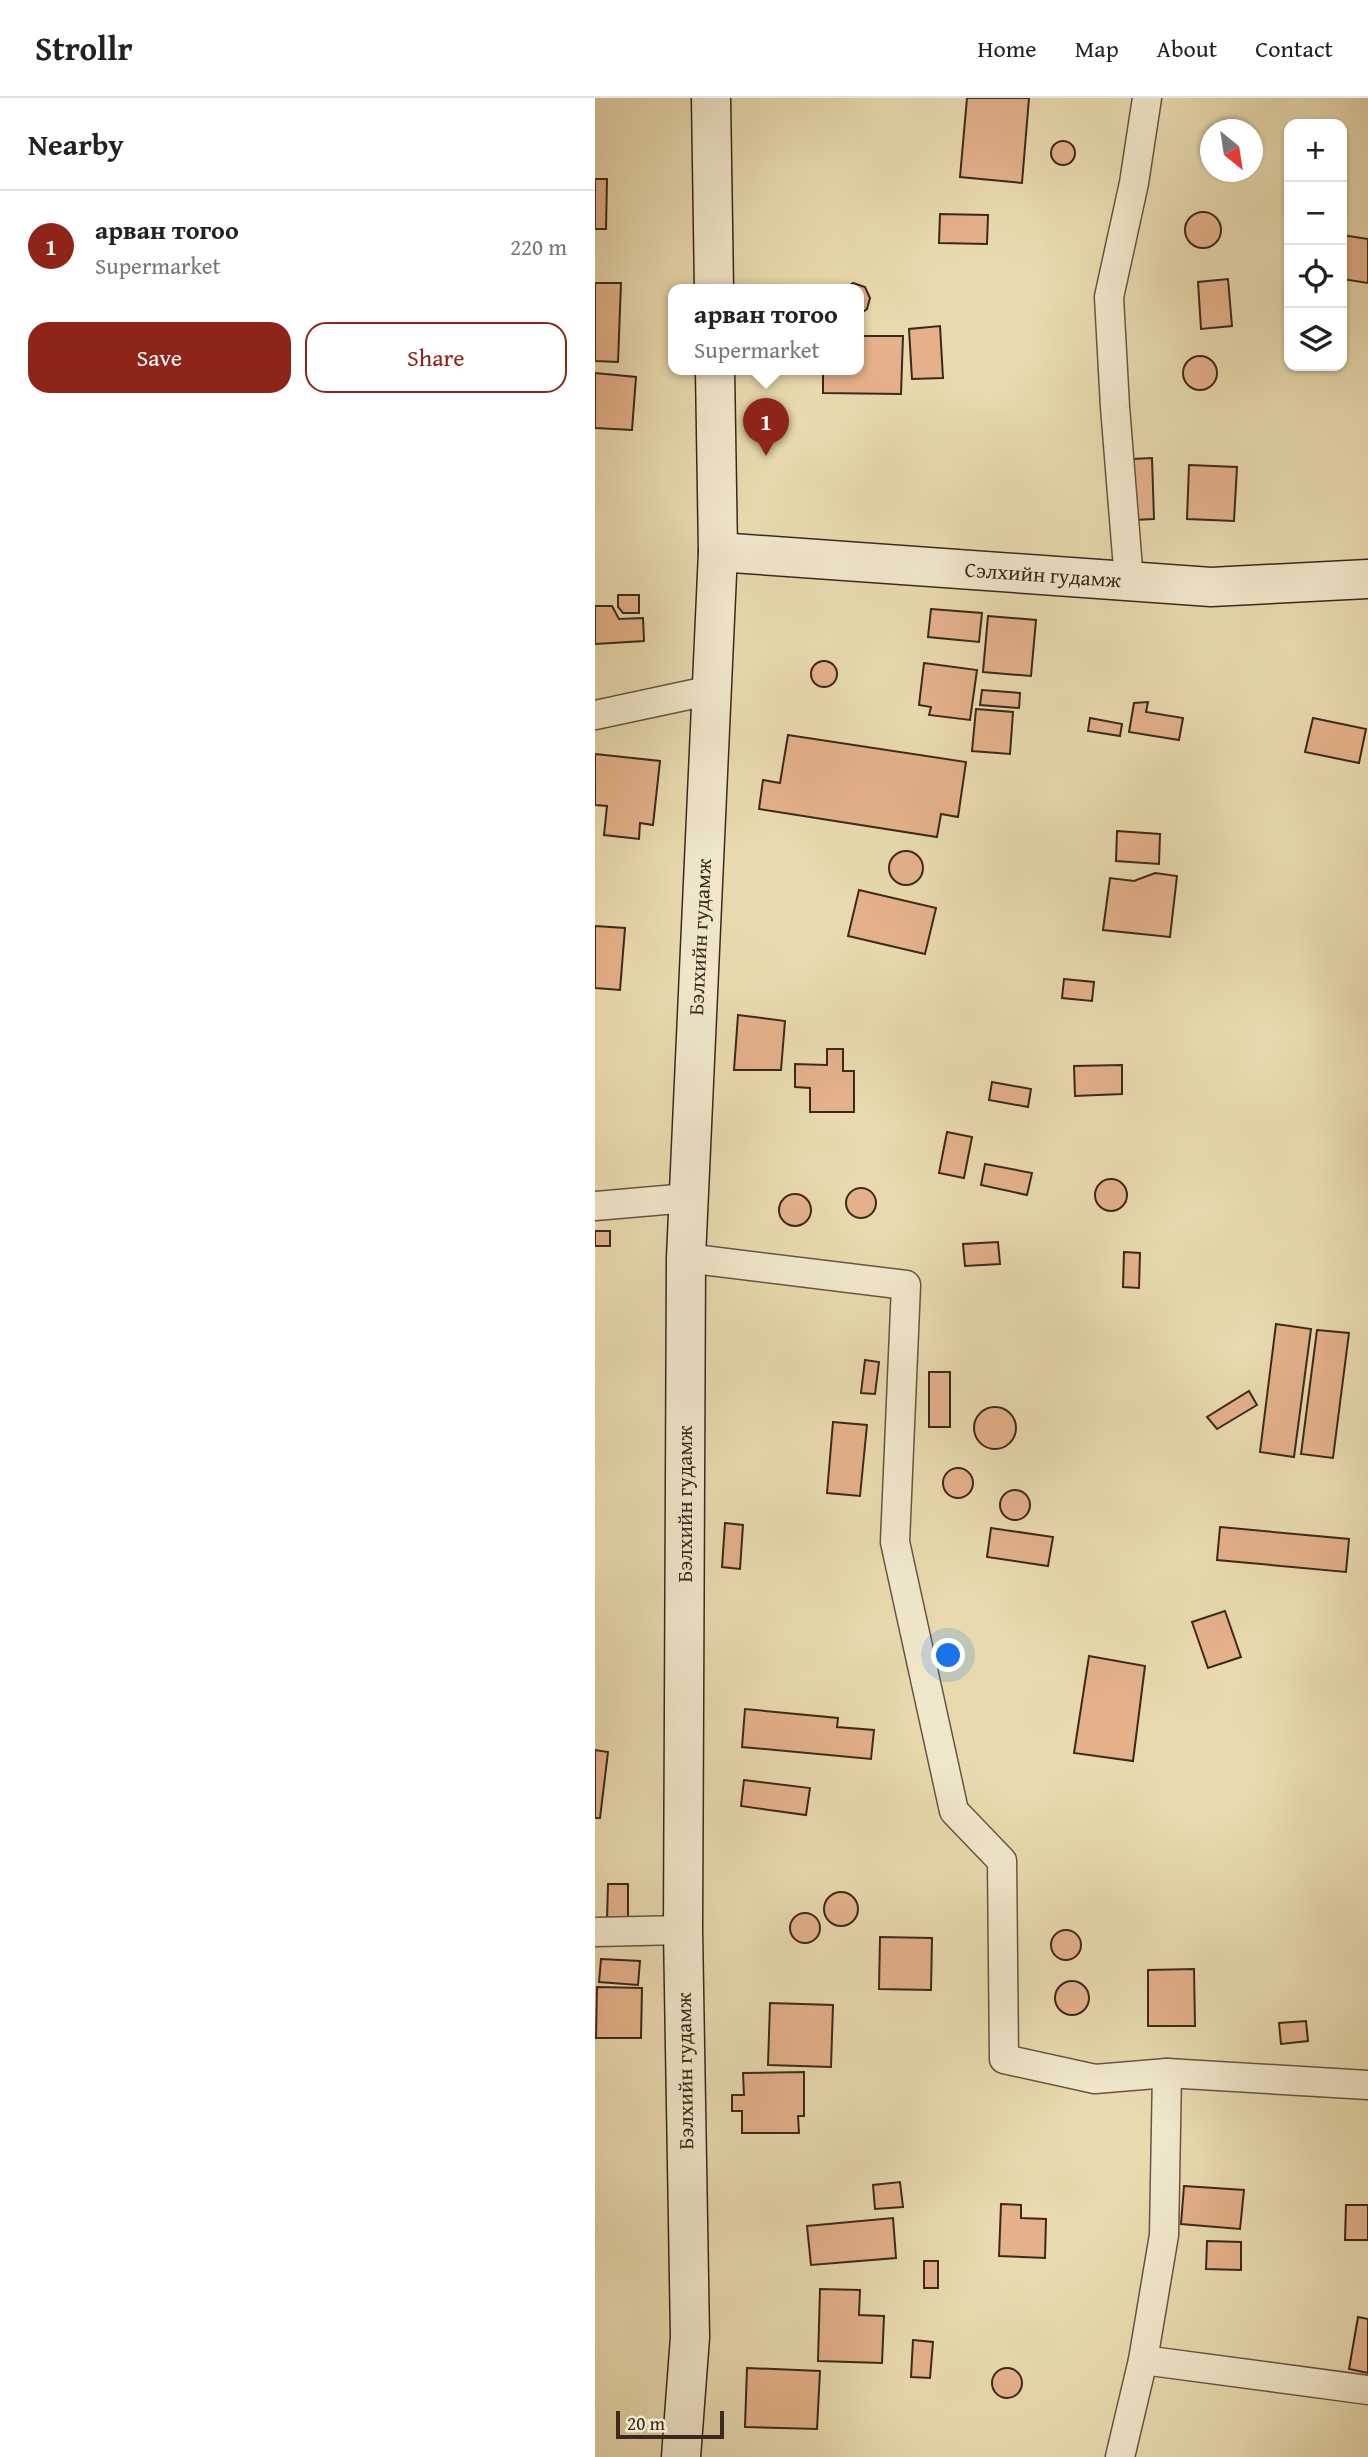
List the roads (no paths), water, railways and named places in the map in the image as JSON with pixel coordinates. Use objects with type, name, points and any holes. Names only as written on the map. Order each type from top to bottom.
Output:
[{"type":"main road","points":[[711,98],[714,284]]},
{"type":"main road","name":"Бэлхийн гудамж","points":[[681,2457],[689,2337],[683,1930],[686,1258],[718,552],[715,375]]},
{"type":"main road","name":"Сэлхийн гудамж","points":[[718,552],[1211,587],[1368,579]]},
{"type":"street","points":[[1129,581],[1109,297],[1134,183],[1147,98]]},
{"type":"street","points":[[595,715],[712,690]]},
{"type":"street","points":[[595,1206],[688,1198]]},
{"type":"street","points":[[686,1258],[906,1285],[895,1542],[954,1811],[1002,1861],[1004,2059],[1095,2079],[1167,2073],[1368,2085]]},
{"type":"street","points":[[595,1932],[683,1930]]},
{"type":"street","points":[[1120,2457],[1143,2360],[1164,2235],[1167,2073]]},
{"type":"street","points":[[1143,2360],[1368,2390]]},
{"type":"place","name":"арван тогоо","points":[[766,456]]}]
